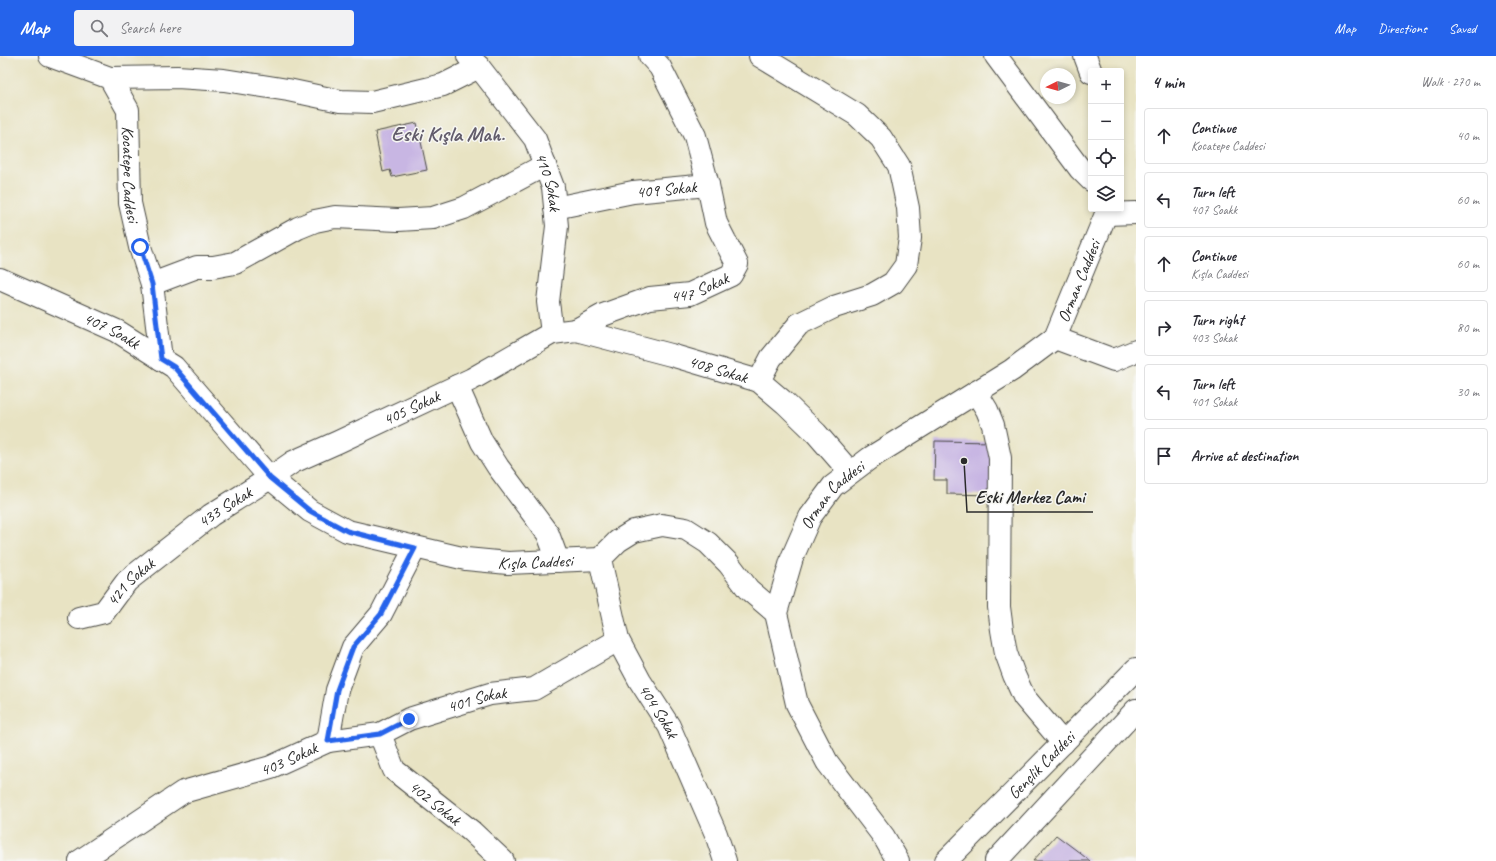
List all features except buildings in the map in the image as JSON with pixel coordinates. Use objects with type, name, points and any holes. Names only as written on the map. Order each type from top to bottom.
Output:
[{"type":"street","points":[[50,56],[110,78],[177,77],[224,80],[288,90],[340,101],[372,102],[443,85],[473,62]]},
{"type":"street","name":"409 Sokak","points":[[555,208],[633,192],[708,185],[695,136],[660,67],[650,56]]},
{"type":"street","points":[[758,382],[771,358],[799,324],[834,307],[872,295],[893,283],[906,265],[910,238],[908,208],[899,166],[881,138],[857,115],[760,56]]},
{"type":"street","points":[[996,56],[1080,169],[1088,177]]},
{"type":"street","points":[[1085,56],[1090,68]]},
{"type":"street","name":"410 Sokak","points":[[473,62],[535,139],[553,187],[556,226],[548,302],[552,333]]},
{"type":"street","name":"Kocatepe Caddesi","points":[[110,78],[128,110],[130,203],[140,247],[152,284],[161,359]]},
{"type":"street","points":[[152,284],[197,267],[214,267],[235,263],[298,228],[315,221],[335,217],[398,220],[433,218],[464,208],[545,165]]},
{"type":"street","name":"447 Sokak","points":[[576,330],[609,312],[650,298],[690,294],[731,275],[737,264],[716,223],[708,185]]},
{"type":"street","name":"Orman Caddesi","points":[[898,861],[884,837],[827,762],[797,704],[776,613],[792,558],[810,517],[833,486],[870,458],[1012,370],[1055,338],[1106,212]]},
{"type":"street","points":[[1121,212],[1136,213]]},
{"type":"street","name":"407 Soakk","points":[[0,279],[117,331],[174,367],[270,478]]},
{"type":"street","name":"408 Sokak","points":[[552,333],[576,330],[671,355],[758,382],[785,403],[816,433],[850,472]]},
{"type":"street","name":"405 Sokak","points":[[270,478],[293,462],[472,379],[552,333]]},
{"type":"street","points":[[1055,338],[1114,360],[1136,351]]},
{"type":"street","points":[[457,386],[482,442],[548,534],[558,561]]},
{"type":"street","points":[[976,392],[987,410],[993,425],[1000,458],[999,607],[1006,653],[1024,697],[1063,743]]},
{"type":"street","name":"433 Sokak","points":[[181,539],[211,515],[270,478]]},
{"type":"street","name":"Kışla Caddesi","points":[[270,478],[310,511],[347,531],[415,548],[466,559],[508,563],[600,559]]},
{"type":"street","points":[[600,559],[618,541],[634,531],[662,525],[686,530],[708,543],[729,564],[748,588],[776,613]]},
{"type":"street","name":"421 Sokak","points":[[79,618],[104,612],[127,581],[181,539]]},
{"type":"street","name":"403 Sokak","points":[[80,861],[183,792],[270,767],[328,741],[337,690],[353,647],[381,614],[415,548]]},
{"type":"street","name":"404 Sokak","points":[[600,559],[618,640],[640,681],[669,726],[716,834],[725,861]]},
{"type":"street","name":"401 Sokak","points":[[328,741],[380,734],[409,719],[490,694],[534,689],[618,640]]},
{"type":"street","name":"Gençlik Caddesi","points":[[946,861],[1136,669]]},
{"type":"street","name":"Gençlik Caddesi","points":[[996,861],[1136,710]]},
{"type":"street","name":"402 Sokak","points":[[380,734],[394,770],[471,831],[503,861]]},
{"type":"place","name":"Eski Merkez Cami","points":[[964,461]]},
{"type":"district","name":"Eski Kışla Mah.","points":[[448,134]]},
{"type":"route","points":[[140,247],[152,284],[161,359],[174,367],[270,478],[310,511],[347,531],[415,548],[381,614],[353,647],[337,690],[328,741],[380,734],[409,719]]}]
